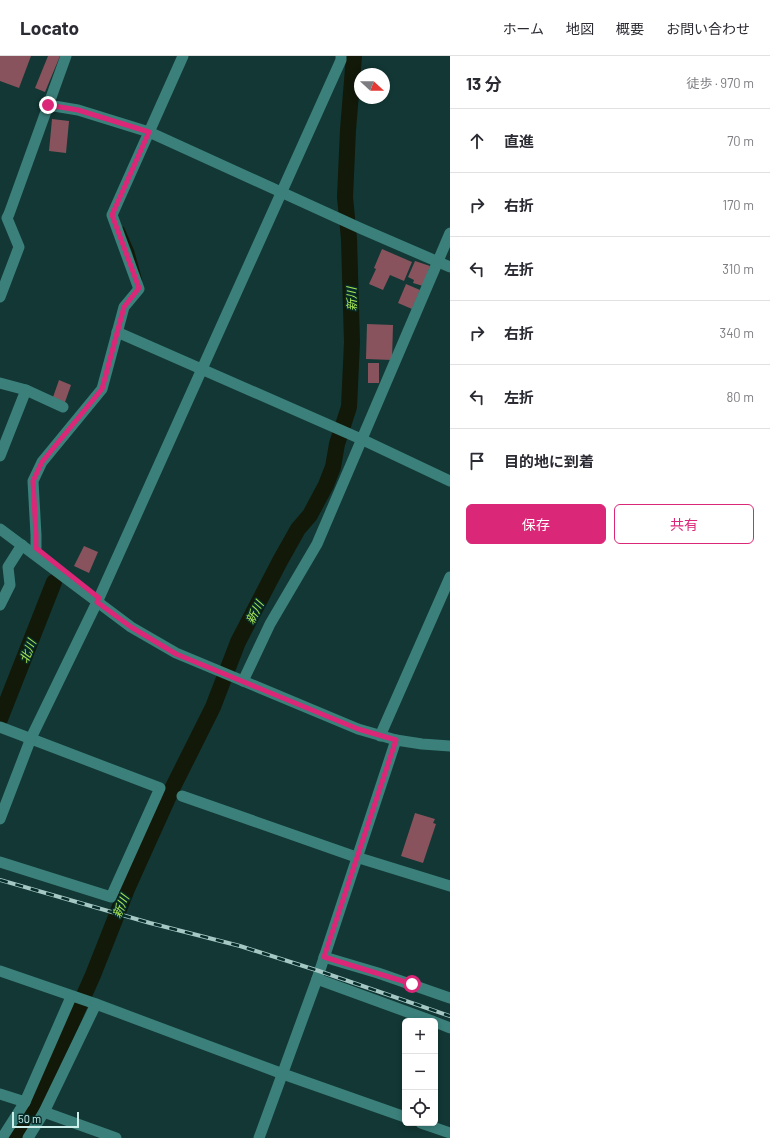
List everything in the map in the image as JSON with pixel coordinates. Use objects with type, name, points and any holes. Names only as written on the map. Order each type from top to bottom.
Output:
[{"type":"street","points":[[0,297],[19,247],[8,218],[4,212],[48,105],[66,56]]},
{"type":"street","points":[[34,551],[36,535],[33,481],[42,462],[102,389],[124,307],[139,288],[112,215],[183,56]]},
{"type":"street","points":[[0,819],[31,738],[98,600],[203,369],[341,60],[341,56]]},
{"type":"street","points":[[48,105],[78,110],[149,132],[362,229],[450,267]]},
{"type":"street","points":[[241,677],[317,544],[450,232]]},
{"type":"street","points":[[117,332],[361,439],[450,481]]},
{"type":"street","points":[[0,383],[26,390],[62,407]]},
{"type":"street","points":[[0,456],[26,390]]},
{"type":"street","points":[[0,521],[34,551],[131,627],[176,654],[215,666],[358,729],[396,740],[449,744]]},
{"type":"street","points":[[0,529],[22,545],[34,551]]},
{"type":"street","points":[[0,605],[10,585],[8,567],[22,545]]},
{"type":"street","points":[[380,736],[450,577]]},
{"type":"street","points":[[0,727],[160,788],[111,897],[0,862]]},
{"type":"street","points":[[259,1138],[317,979],[356,857],[396,740]]},
{"type":"street","points":[[182,796],[356,857],[450,886]]},
{"type":"street","points":[[324,957],[385,975],[450,998]]},
{"type":"street","points":[[0,971],[71,997],[96,1004],[283,1074],[402,1116]]},
{"type":"street","points":[[317,979],[424,1018]]},
{"type":"street","points":[[2,1138],[25,1102],[71,997]]},
{"type":"street","points":[[28,1138],[44,1112],[96,1004]]},
{"type":"street","points":[[438,1023],[450,1028]]},
{"type":"street","points":[[0,1094],[25,1102]]},
{"type":"street","points":[[44,1112],[116,1138]]},
{"type":"street","points":[[430,1126],[450,1133]]},
{"type":"building","points":[[0,56],[31,56],[19,88],[0,81]]},
{"type":"building","points":[[48,56],[60,56],[45,92],[35,88]]},
{"type":"building","points":[[52,119],[69,121],[66,153],[49,151]]},
{"type":"building","points":[[382,249],[412,262],[404,281],[390,275],[383,290],[369,284],[376,269],[374,268]]},
{"type":"building","points":[[415,261],[430,266],[423,286],[413,283],[414,280],[408,277]]},
{"type":"building","points":[[406,284],[420,290],[412,309],[398,303]]},
{"type":"building","points":[[367,324],[393,325],[392,360],[366,359]]},
{"type":"building","points":[[368,363],[379,363],[379,383],[368,383]]},
{"type":"building","points":[[59,380],[71,385],[64,405],[52,400]]},
{"type":"building","points":[[84,546],[98,552],[89,573],[74,566]]},
{"type":"building","points":[[415,813],[435,819],[433,823],[436,824],[423,863],[401,856]]},
{"type":"waterway","name":"新川","points":[[14,1138],[34,1106],[65,1038],[93,975],[127,889],[173,787],[213,707],[238,642],[298,529],[310,515],[326,485],[333,467],[337,444],[349,407],[352,342],[349,239],[345,197],[348,130],[354,56]]},
{"type":"waterway","points":[[123,228],[133,251],[141,280]]},
{"type":"waterway","name":"北川","points":[[0,719],[54,582]]},
{"type":"railway","points":[[0,880],[150,923],[240,946],[319,971],[450,1016]]},
{"type":"route","points":[[48,105],[78,110],[149,132],[112,215],[139,288],[124,307],[102,389],[42,462],[33,481],[36,548],[99,598],[97,602],[131,627],[176,654],[358,729],[396,740],[324,957],[412,984]]}]
